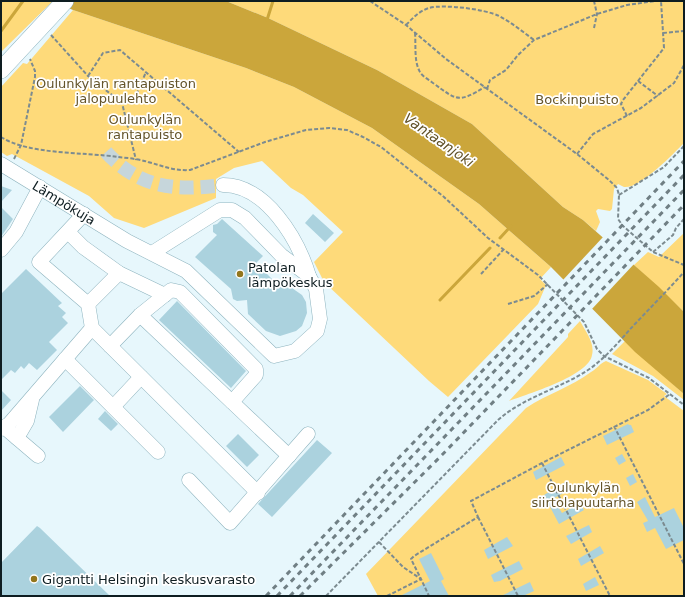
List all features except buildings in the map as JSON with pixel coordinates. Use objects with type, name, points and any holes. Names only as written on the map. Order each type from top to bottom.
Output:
[{"type":"main road","points":[[1,70],[49,24],[65,1]]},
{"type":"street","name":"Lämpökuja","points":[[5,166],[127,240],[186,271],[274,356],[295,351],[316,331],[320,319],[319,301],[316,289],[310,276]]},
{"type":"street","points":[[223,185],[240,186],[266,203],[281,222],[304,259],[310,276]]},
{"type":"street","points":[[1,250],[16,232],[40,187]]},
{"type":"street","points":[[152,252],[220,210],[232,210],[245,218],[281,255],[310,276]]},
{"type":"street","points":[[84,214],[40,262],[88,304],[92,328],[258,493]]},
{"type":"street","points":[[68,232],[84,247],[119,273],[165,295]]},
{"type":"street","points":[[88,304],[119,273]]},
{"type":"street","points":[[110,346],[140,315],[171,290],[180,292],[256,369],[256,375],[232,402]]},
{"type":"street","points":[[140,315],[289,456]]},
{"type":"street","points":[[38,456],[3,428],[9,424],[92,328]]},
{"type":"street","points":[[65,359],[158,452]]},
{"type":"street","points":[[113,407],[141,377]]},
{"type":"street","points":[[17,438],[27,421],[32,397]]},
{"type":"street","points":[[189,480],[230,523],[258,493],[308,434]]},
{"type":"path","points":[[370,1],[406,25],[446,59],[577,154],[609,180],[617,188],[619,195],[618,219],[623,226],[653,252],[684,265]]},
{"type":"path","points":[[594,1],[597,14],[594,28]]},
{"type":"path","points":[[415,33],[417,62],[420,73],[452,97],[459,99],[467,98],[486,88],[490,80],[506,70],[518,55],[534,40],[597,14],[627,5],[654,1]]},
{"type":"path","points":[[627,116],[621,104],[623,100],[664,48],[662,1]]},
{"type":"path","points":[[406,25],[414,16],[429,8],[479,9],[498,15],[534,40]]},
{"type":"path","points":[[49,24],[88,76],[122,103],[136,160]]},
{"type":"path","points":[[663,33],[684,31]]},
{"type":"path","points":[[88,76],[102,53],[120,50],[239,152]]},
{"type":"path","points":[[5,166],[21,145],[35,77],[35,71],[27,54]]},
{"type":"path","points":[[577,154],[593,134],[627,116],[658,96],[674,83],[684,65]]},
{"type":"path","points":[[122,103],[135,98],[146,72]]},
{"type":"path","points":[[638,81],[658,96]]},
{"type":"path","points":[[1,137],[21,145],[44,150],[136,160],[172,170],[182,170],[195,168],[265,142],[306,130],[329,128],[347,130],[381,147],[444,196],[488,238],[538,275],[584,322],[597,350],[604,356],[649,378],[684,405]]},
{"type":"path","points":[[619,195],[664,167],[684,146]]},
{"type":"path","points":[[653,252],[673,235],[676,228],[684,219]]},
{"type":"path","points":[[684,228],[684,236]]},
{"type":"path","points":[[481,274],[504,249]]},
{"type":"path","points":[[326,596],[509,411],[590,369],[614,347],[684,272]]},
{"type":"path","points":[[508,304],[534,296],[548,284]]},
{"type":"path","points":[[518,596],[471,501],[614,426],[652,408],[670,394]]},
{"type":"path","points":[[614,426],[684,564]]},
{"type":"path","points":[[542,463],[610,596]]},
{"type":"path","points":[[429,596],[411,559],[478,517]]},
{"type":"path","points":[[379,542],[403,567],[421,579]]},
{"type":"path","points":[[387,596],[421,579]]},
{"type":"green space","points":[[1,1],[53,1],[1,52]]},
{"type":"green space","name":"Bockinpuisto","points":[[226,1],[684,1],[684,143],[656,170],[639,183],[624,187],[618,184],[614,189],[612,209],[610,211],[598,209],[596,211],[600,222],[596,231],[583,220],[563,207],[472,124],[377,70],[268,18]]},
{"type":"green space","name":"Oulunkylän rantapuisto","points":[[73,10],[246,68],[294,87],[372,128],[479,204],[551,267],[540,279],[546,285],[538,304],[448,397],[324,282],[314,262],[343,232],[303,195],[291,188],[262,161],[234,168],[216,179],[216,198],[144,228],[114,218],[89,196],[12,154],[7,156],[1,152],[1,87],[23,63],[27,64]]},
{"type":"green space","points":[[684,233],[684,312],[634,265],[648,252],[659,257]]},
{"type":"green space","points":[[580,321],[589,338],[593,351],[588,363],[569,377],[509,401],[568,337],[568,334]]},
{"type":"green space","points":[[625,341],[684,394],[684,400],[653,376],[612,354]]},
{"type":"green space","name":"Oulunkylän siirtolapuutarha","points":[[606,361],[648,380],[667,394],[664,396],[684,411],[684,596],[378,596],[366,574],[526,408],[575,382]]},
{"type":"water","name":"Vantaanjoki","points":[[52,1],[226,1],[268,18],[377,70],[472,124],[563,207],[583,220],[659,287],[684,312],[684,394],[635,352],[551,267],[479,204],[372,128],[294,87],[246,68],[73,10]]},
{"type":"pier","points":[[604,236],[635,263],[591,310],[562,281]]},
{"type":"waterway","points":[[1,31],[23,1]]},
{"type":"waterway","points":[[267,20],[273,1]]},
{"type":"waterway","points":[[500,238],[511,226]]},
{"type":"waterway","points":[[440,300],[490,248]]},
{"type":"tunnel","points":[[106,152],[132,174],[160,185],[190,188],[223,185]]},
{"type":"railway","points":[[266,596],[684,161]]},
{"type":"railway","points":[[277,596],[684,175]]},
{"type":"railway","points":[[290,596],[684,190]]},
{"type":"railway","points":[[300,596],[440,457],[684,205]]},
{"type":"place","name":"Patolan lämpökeskus","points":[[240,274]]},
{"type":"place","name":"Gigantti Helsingin keskusvarasto","points":[[34,579]]},
{"type":"park label","name":"Oulunkylän rantapuiston jalopuulehto","points":[[116,90]]}]
